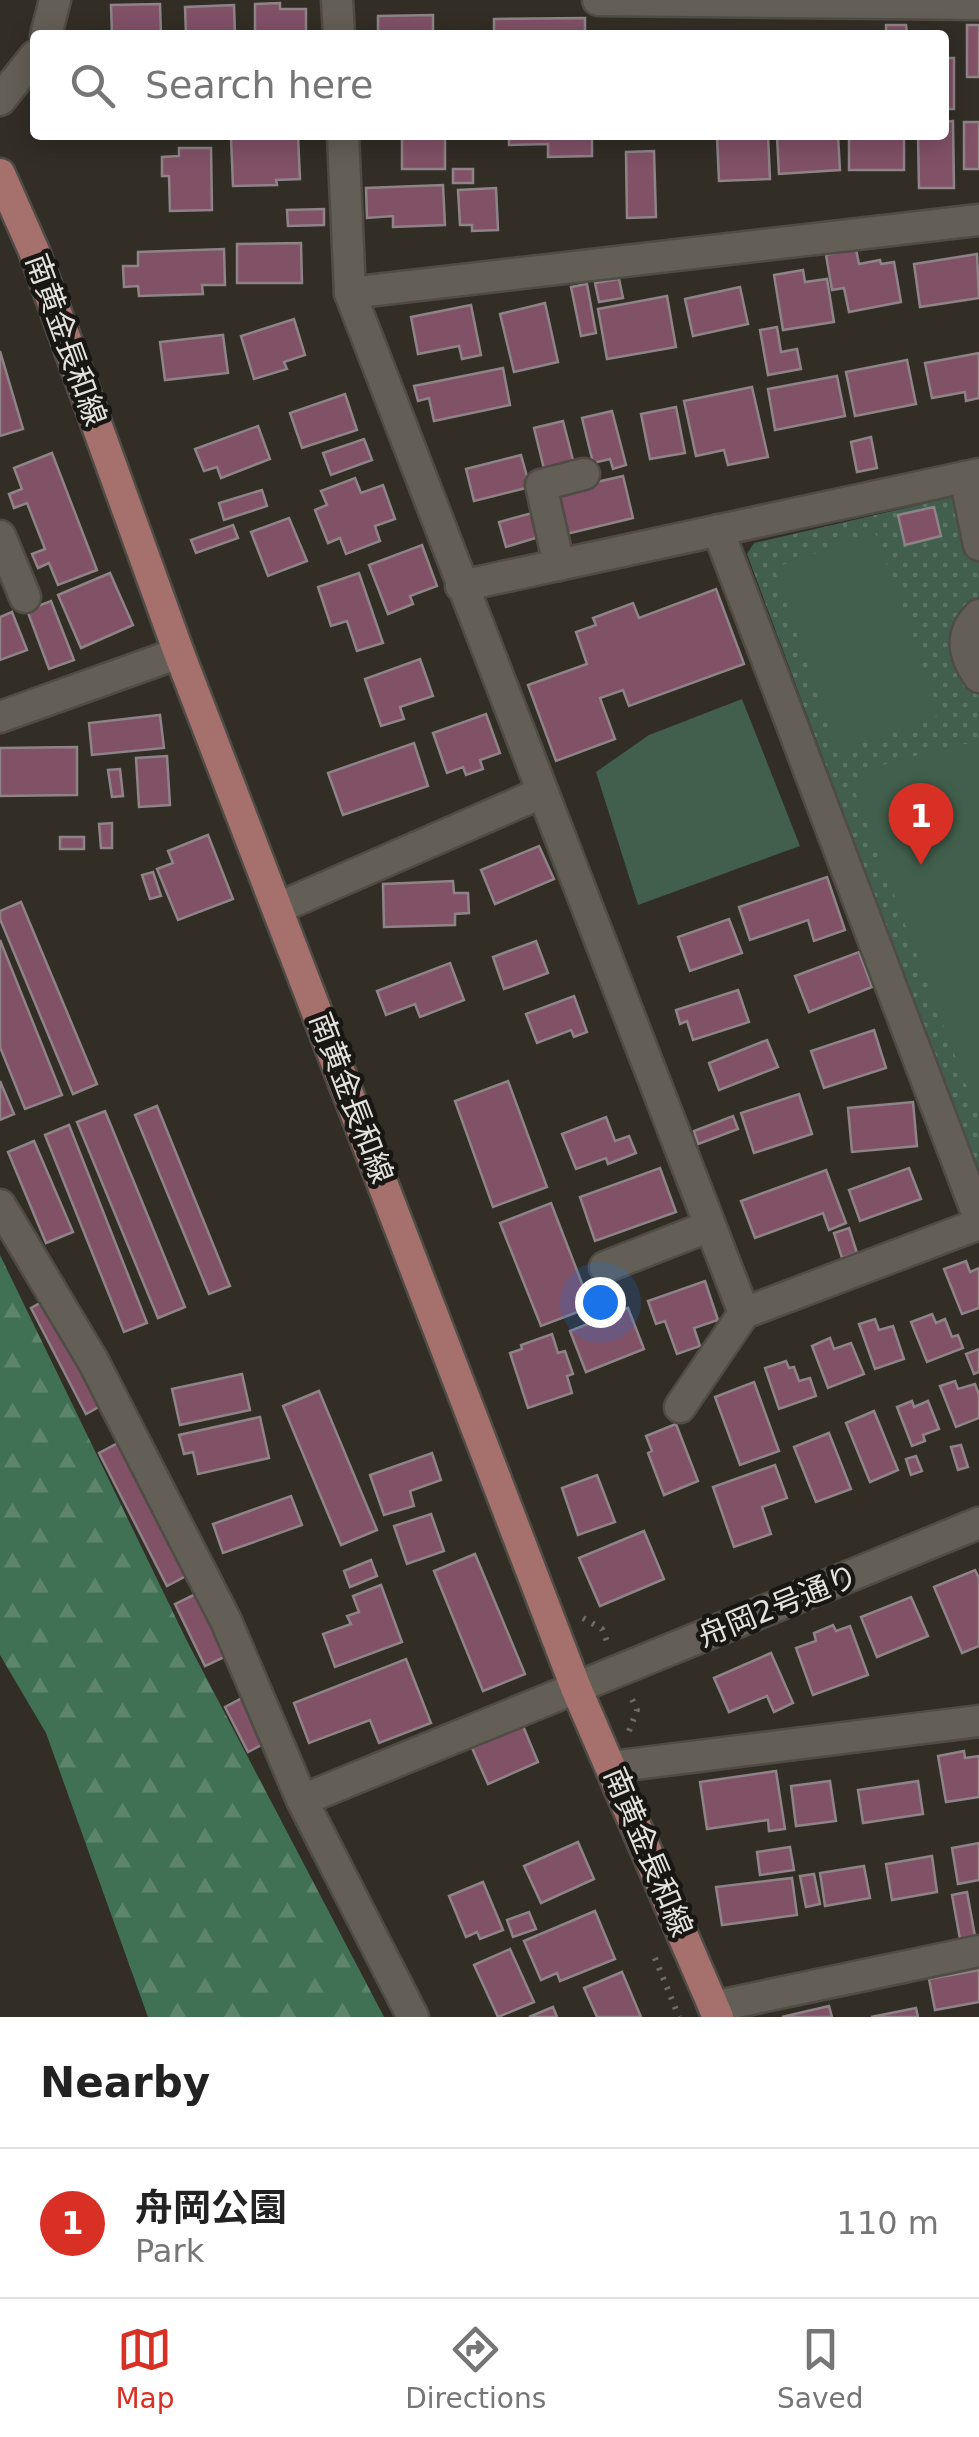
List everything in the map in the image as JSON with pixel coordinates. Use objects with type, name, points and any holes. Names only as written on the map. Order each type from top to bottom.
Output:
[{"type":"main road","name":"南黄金長和線","points":[[0,174],[34,250],[179,653],[576,1688],[716,2012]]},
{"type":"street","points":[[47,30],[56,0]]},
{"type":"street","points":[[337,0],[339,30]]},
{"type":"street","points":[[598,0],[979,4]]},
{"type":"street","points":[[0,100],[30,62]]},
{"type":"street","points":[[343,140],[350,293],[744,1313]]},
{"type":"street","points":[[350,293],[979,220]]},
{"type":"street","points":[[559,565],[540,485],[584,474]]},
{"type":"street","points":[[461,586],[972,476],[979,545]]},
{"type":"street","points":[[680,1407],[744,1313],[979,1221],[718,530]]},
{"type":"street","points":[[0,536],[24,597]]},
{"type":"street","points":[[979,615],[965,637],[966,659],[979,677]]},
{"type":"street","points":[[0,716],[179,653]]},
{"type":"street","points":[[278,908],[540,793]]},
{"type":"street","points":[[0,1205],[93,1361],[226,1622],[302,1800],[413,2017]]},
{"type":"street","points":[[605,1267],[710,1226]]},
{"type":"street","name":"舟岡2号通り","points":[[302,1800],[979,1523]]},
{"type":"street","points":[[611,1766],[979,1721]]},
{"type":"street","points":[[716,2012],[979,1951]]},
{"type":"path","points":[[552,1626],[578,1615],[602,1629],[637,1710],[629,1731],[646,1762]]},
{"type":"green space","points":[[979,491],[979,1176],[747,554],[754,543]]},
{"type":"green space","points":[[875,532],[940,715],[838,751],[774,568]]},
{"type":"green space","points":[[742,699],[800,846],[638,905],[596,772],[649,735]]},
{"type":"green space","points":[[957,744],[979,744],[979,1119],[851,781],[879,766]]},
{"type":"green space","points":[[0,1255],[187,1641],[384,2017],[148,2017],[46,1733],[0,1655]]},
{"type":"building","points":[[280,3],[280,9],[306,9],[306,30],[255,30],[255,4]]},
{"type":"building","points":[[160,4],[161,30],[112,30],[111,5]]},
{"type":"building","points":[[234,5],[235,30],[186,30],[185,7]]},
{"type":"building","points":[[433,15],[433,30],[378,30],[378,16]]},
{"type":"building","points":[[585,18],[585,30],[494,30],[494,19]]},
{"type":"building","points":[[886,25],[906,25],[907,30],[886,30]]},
{"type":"building","points":[[967,25],[979,25],[979,77],[967,77]]},
{"type":"building","points":[[949,58],[954,58],[954,109],[949,109]]},
{"type":"building","points":[[949,121],[953,121],[954,188],[919,188],[918,140],[949,140]]},
{"type":"building","points":[[964,122],[979,122],[979,169],[964,169]]},
{"type":"building","points":[[231,140],[298,140],[300,179],[276,180],[277,185],[233,186]]},
{"type":"building","points":[[402,140],[445,140],[445,169],[402,169]]},
{"type":"building","points":[[509,140],[592,140],[592,156],[548,157],[548,144],[509,145]]},
{"type":"building","points":[[717,140],[768,140],[770,179],[719,181]]},
{"type":"building","points":[[777,140],[838,140],[840,170],[779,174]]},
{"type":"building","points":[[849,140],[904,140],[904,170],[849,170]]},
{"type":"building","points":[[179,148],[211,148],[212,210],[170,211],[169,176],[162,176],[162,157],[179,156]]},
{"type":"building","points":[[654,151],[656,217],[627,218],[626,152]]},
{"type":"building","points":[[453,169],[473,169],[473,183],[453,183]]},
{"type":"building","points":[[443,185],[445,225],[393,227],[393,216],[367,218],[366,188]]},
{"type":"building","points":[[496,188],[498,230],[472,231],[472,225],[460,225],[458,190]]},
{"type":"building","points":[[324,209],[324,225],[288,226],[287,210]]},
{"type":"building","points":[[301,243],[302,283],[237,283],[237,244]]},
{"type":"building","points":[[224,249],[225,285],[202,285],[203,294],[139,296],[138,286],[124,287],[123,266],[138,266],[138,252]]},
{"type":"building","points":[[856,249],[859,264],[894,262],[901,302],[849,312],[844,288],[832,290],[826,255]]},
{"type":"building","points":[[977,254],[979,298],[920,307],[914,264]]},
{"type":"building","points":[[803,270],[805,282],[827,279],[834,322],[783,330],[774,275]]},
{"type":"building","points":[[619,279],[623,298],[599,302],[595,283]]},
{"type":"building","points":[[587,284],[596,333],[581,336],[571,287]]},
{"type":"building","points":[[740,287],[748,324],[693,336],[685,299]]},
{"type":"building","points":[[667,296],[676,347],[607,359],[598,309]]},
{"type":"building","points":[[545,303],[558,362],[514,372],[500,314]]},
{"type":"building","points":[[471,305],[481,355],[462,359],[459,346],[418,354],[411,317]]},
{"type":"building","points":[[294,319],[305,355],[284,362],[287,369],[254,379],[241,336]]},
{"type":"building","points":[[777,327],[781,352],[797,349],[801,369],[768,375],[760,330]]},
{"type":"building","points":[[223,335],[228,373],[165,380],[160,342]]},
{"type":"building","points":[[0,351],[23,429],[0,436]]},
{"type":"building","points":[[979,353],[979,398],[966,401],[965,392],[932,398],[925,363]]},
{"type":"building","points":[[907,360],[916,404],[855,416],[846,372]]},
{"type":"building","points":[[503,368],[510,405],[434,421],[429,398],[418,401],[414,386]]},
{"type":"building","points":[[837,376],[845,416],[775,430],[768,389]]},
{"type":"building","points":[[752,387],[768,457],[728,465],[724,450],[696,456],[684,401]]},
{"type":"building","points":[[345,394],[357,430],[302,448],[290,413]]},
{"type":"building","points":[[676,407],[685,453],[650,459],[641,414]]},
{"type":"building","points":[[612,411],[626,465],[613,469],[610,459],[593,463],[582,418]]},
{"type":"building","points":[[563,421],[575,468],[544,469],[534,428]]},
{"type":"building","points":[[258,426],[270,459],[221,478],[217,467],[204,471],[195,449]]},
{"type":"building","points":[[871,437],[877,468],[857,472],[851,442]]},
{"type":"building","points":[[364,439],[372,460],[331,475],[323,453]]},
{"type":"building","points":[[52,453],[97,570],[58,585],[49,563],[38,568],[32,554],[45,549],[27,503],[14,508],[9,494],[22,489],[14,468]]},
{"type":"building","points":[[521,455],[530,487],[474,501],[466,469]]},
{"type":"building","points":[[623,476],[633,518],[562,535],[552,492]]},
{"type":"building","points":[[355,478],[361,493],[383,485],[395,519],[375,526],[380,541],[346,554],[340,538],[328,543],[315,510],[327,505],[321,491]]},
{"type":"building","points":[[262,490],[267,506],[224,520],[219,503]]},
{"type":"building","points":[[934,507],[941,536],[905,545],[898,515]]},
{"type":"building","points":[[532,513],[539,537],[506,547],[499,522]]},
{"type":"building","points":[[289,518],[307,561],[268,576],[251,532]]},
{"type":"building","points":[[233,525],[238,538],[196,553],[191,540]]},
{"type":"building","points":[[422,545],[437,586],[410,596],[413,604],[388,614],[369,565]]},
{"type":"building","points":[[110,573],[133,625],[81,648],[58,595]]},
{"type":"building","points":[[359,573],[383,643],[357,651],[347,621],[331,626],[318,587]]},
{"type":"building","points":[[716,589],[744,664],[629,706],[623,690],[600,698],[615,739],[556,761],[528,685],[587,664],[576,632],[596,625],[593,618],[633,603],[639,618]]},
{"type":"building","points":[[51,601],[74,660],[49,669],[27,610]]},
{"type":"building","points":[[12,612],[27,650],[0,660],[0,617]]},
{"type":"building","points":[[420,659],[433,696],[400,707],[404,719],[381,726],[365,679]]},
{"type":"building","points":[[486,714],[500,753],[480,760],[483,769],[466,775],[463,767],[447,773],[433,733]]},
{"type":"building","points":[[160,715],[164,748],[92,755],[89,723]]},
{"type":"building","points":[[414,743],[428,786],[343,815],[328,773]]},
{"type":"building","points":[[77,747],[77,795],[0,796],[0,748]]},
{"type":"building","points":[[167,756],[170,805],[139,807],[136,758]]},
{"type":"building","points":[[120,769],[123,796],[112,797],[108,770]]},
{"type":"building","points":[[112,823],[112,848],[101,848],[99,824]]},
{"type":"building","points":[[208,835],[233,899],[178,920],[157,869],[173,863],[168,851]]},
{"type":"building","points":[[60,837],[84,837],[84,849],[60,849]]},
{"type":"building","points":[[539,846],[554,879],[495,904],[481,870]]},
{"type":"building","points":[[153,872],[161,896],[150,899],[142,875]]},
{"type":"building","points":[[827,877],[845,930],[814,941],[808,920],[750,940],[739,907]]},
{"type":"building","points":[[453,881],[454,893],[468,893],[469,913],[455,914],[455,925],[384,927],[383,884]]},
{"type":"building","points":[[21,902],[97,1084],[73,1094],[0,919],[0,911]]},
{"type":"building","points":[[729,919],[742,953],[690,971],[678,937]]},
{"type":"building","points":[[0,940],[62,1095],[25,1109],[0,1047]]},
{"type":"building","points":[[536,941],[548,973],[504,989],[493,957]]},
{"type":"building","points":[[859,952],[872,987],[809,1012],[795,976]]},
{"type":"building","points":[[450,963],[464,1000],[420,1017],[415,1004],[386,1015],[377,991]]},
{"type":"building","points":[[738,990],[749,1022],[693,1040],[687,1021],[680,1024],[676,1010]]},
{"type":"building","points":[[574,996],[587,1032],[574,1037],[571,1030],[537,1043],[526,1014]]},
{"type":"building","points":[[874,1030],[886,1068],[824,1088],[811,1051]]},
{"type":"building","points":[[767,1040],[778,1067],[719,1090],[709,1063]]},
{"type":"building","points":[[0,1081],[14,1114],[0,1120]]},
{"type":"building","points":[[508,1081],[547,1187],[493,1207],[455,1101]]},
{"type":"building","points":[[799,1094],[812,1134],[754,1153],[741,1113]]},
{"type":"building","points":[[913,1102],[917,1146],[852,1152],[848,1108]]},
{"type":"building","points":[[157,1106],[230,1286],[209,1294],[135,1115]]},
{"type":"building","points":[[105,1111],[185,1307],[158,1318],[77,1122]]},
{"type":"building","points":[[733,1116],[738,1129],[698,1144],[694,1131]]},
{"type":"building","points":[[606,1117],[615,1141],[629,1136],[636,1153],[608,1164],[606,1158],[576,1169],[562,1134]]},
{"type":"building","points":[[69,1125],[147,1323],[124,1332],[45,1135]]},
{"type":"building","points":[[34,1141],[73,1232],[46,1243],[8,1152]]},
{"type":"building","points":[[660,1168],[676,1212],[595,1241],[580,1197]]},
{"type":"building","points":[[909,1168],[921,1199],[860,1221],[849,1190]]},
{"type":"building","points":[[826,1170],[846,1223],[829,1230],[823,1213],[755,1238],[741,1201]]},
{"type":"building","points":[[551,1203],[591,1307],[541,1326],[500,1223]]},
{"type":"building","points":[[849,1228],[857,1253],[842,1258],[834,1233]]},
{"type":"building","points":[[966,1261],[970,1272],[979,1268],[979,1308],[962,1314],[944,1269]]},
{"type":"building","points":[[705,1281],[718,1320],[694,1328],[700,1346],[677,1354],[665,1321],[656,1324],[648,1301]]},
{"type":"building","points":[[49,1298],[104,1404],[86,1414],[31,1308]]},
{"type":"building","points":[[628,1308],[644,1349],[586,1372],[570,1331]]},
{"type":"building","points":[[932,1314],[936,1323],[945,1319],[952,1337],[958,1335],[963,1348],[927,1362],[911,1322]]},
{"type":"building","points":[[875,1319],[879,1330],[893,1326],[904,1359],[875,1369],[859,1324]]},
{"type":"building","points":[[552,1334],[558,1353],[565,1351],[573,1374],[567,1376],[572,1393],[528,1408],[510,1353]]},
{"type":"building","points":[[830,1338],[834,1349],[851,1343],[864,1374],[828,1388],[812,1346]]},
{"type":"building","points":[[979,1349],[979,1372],[974,1374],[966,1354]]},
{"type":"building","points":[[786,1361],[789,1368],[794,1367],[799,1381],[810,1378],[816,1396],[779,1409],[765,1368]]},
{"type":"building","points":[[242,1374],[250,1410],[180,1425],[172,1389]]},
{"type":"building","points":[[955,1381],[958,1389],[975,1384],[979,1395],[979,1418],[956,1427],[940,1386]]},
{"type":"building","points":[[754,1382],[779,1451],[740,1465],[715,1397]]},
{"type":"building","points":[[319,1391],[377,1530],[341,1545],[283,1406]]},
{"type":"building","points":[[912,1401],[914,1407],[928,1401],[939,1429],[923,1435],[925,1441],[912,1446],[897,1407]]},
{"type":"building","points":[[874,1411],[898,1470],[870,1482],[846,1423]]},
{"type":"building","points":[[260,1417],[269,1458],[198,1474],[193,1452],[184,1454],[179,1435]]},
{"type":"building","points":[[676,1424],[698,1481],[664,1495],[648,1453],[652,1451],[646,1436]]},
{"type":"building","points":[[829,1433],[851,1489],[816,1502],[794,1447]]},
{"type":"building","points":[[118,1443],[186,1576],[167,1586],[99,1453]]},
{"type":"building","points":[[961,1445],[968,1467],[958,1470],[951,1447]]},
{"type":"building","points":[[432,1453],[441,1480],[410,1491],[414,1506],[384,1515],[370,1475]]},
{"type":"building","points":[[916,1456],[922,1471],[911,1475],[906,1459]]},
{"type":"building","points":[[775,1465],[787,1498],[762,1507],[771,1534],[734,1547],[713,1487]]},
{"type":"building","points":[[597,1475],[615,1522],[578,1535],[562,1488]]},
{"type":"building","points":[[291,1496],[302,1525],[223,1553],[213,1524]]},
{"type":"building","points":[[431,1514],[444,1551],[407,1564],[394,1526]]},
{"type":"building","points":[[644,1531],[664,1579],[600,1606],[579,1558]]},
{"type":"building","points":[[475,1554],[525,1674],[483,1691],[434,1571]]},
{"type":"building","points":[[371,1560],[377,1576],[350,1587],[344,1571]]},
{"type":"building","points":[[975,1570],[979,1578],[979,1646],[962,1653],[934,1587]]},
{"type":"building","points":[[381,1585],[402,1642],[335,1667],[323,1634],[351,1624],[347,1616],[359,1612],[353,1596]]},
{"type":"building","points":[[202,1591],[233,1653],[205,1666],[175,1604]]},
{"type":"building","points":[[911,1597],[928,1636],[877,1657],[861,1617]]},
{"type":"building","points":[[833,1625],[836,1631],[850,1626],[868,1675],[813,1695],[796,1648],[816,1641],[814,1633]]},
{"type":"building","points":[[771,1653],[793,1703],[774,1712],[767,1696],[729,1712],[714,1678]]},
{"type":"building","points":[[406,1659],[431,1723],[379,1743],[370,1720],[309,1743],[294,1703]]},
{"type":"building","points":[[244,1697],[267,1742],[248,1752],[225,1707]]},
{"type":"building","points":[[523,1726],[538,1762],[488,1784],[472,1748]]},
{"type":"building","points":[[964,1751],[965,1758],[979,1756],[979,1797],[946,1802],[938,1756]]},
{"type":"building","points":[[776,1771],[785,1829],[769,1831],[768,1820],[707,1829],[700,1782]]},
{"type":"building","points":[[830,1781],[836,1821],[796,1826],[791,1786]]},
{"type":"building","points":[[918,1781],[923,1814],[863,1823],[858,1790]]},
{"type":"building","points":[[578,1842],[594,1879],[541,1903],[524,1866]]},
{"type":"building","points":[[979,1843],[979,1880],[958,1884],[952,1848]]},
{"type":"building","points":[[790,1847],[794,1870],[760,1875],[757,1852]]},
{"type":"building","points":[[932,1856],[937,1892],[892,1900],[886,1864]]},
{"type":"building","points":[[864,1866],[870,1898],[825,1906],[820,1873]]},
{"type":"building","points":[[814,1874],[820,1904],[806,1907],[800,1876]]},
{"type":"building","points":[[792,1878],[797,1915],[722,1925],[716,1887]]},
{"type":"building","points":[[483,1882],[503,1930],[480,1939],[477,1932],[466,1937],[449,1896]]},
{"type":"building","points":[[967,1892],[975,1936],[960,1939],[952,1895]]},
{"type":"building","points":[[595,1911],[615,1959],[560,1981],[557,1973],[541,1980],[524,1941]]},
{"type":"building","points":[[529,1912],[536,1929],[513,1937],[507,1920]]},
{"type":"building","points":[[510,1949],[534,2002],[498,2017],[474,1965]]},
{"type":"building","points":[[979,1970],[979,2002],[935,2010],[929,1979]]},
{"type":"building","points":[[622,1972],[641,2017],[597,2017],[584,1988]]},
{"type":"building","points":[[829,2006],[832,2017],[782,2017]]},
{"type":"building","points":[[553,2007],[557,2017],[529,2017]]},
{"type":"building","points":[[916,2008],[918,2017],[871,2017]]},
{"type":"place","name":"舟岡公園","points":[[921,865]]}]
